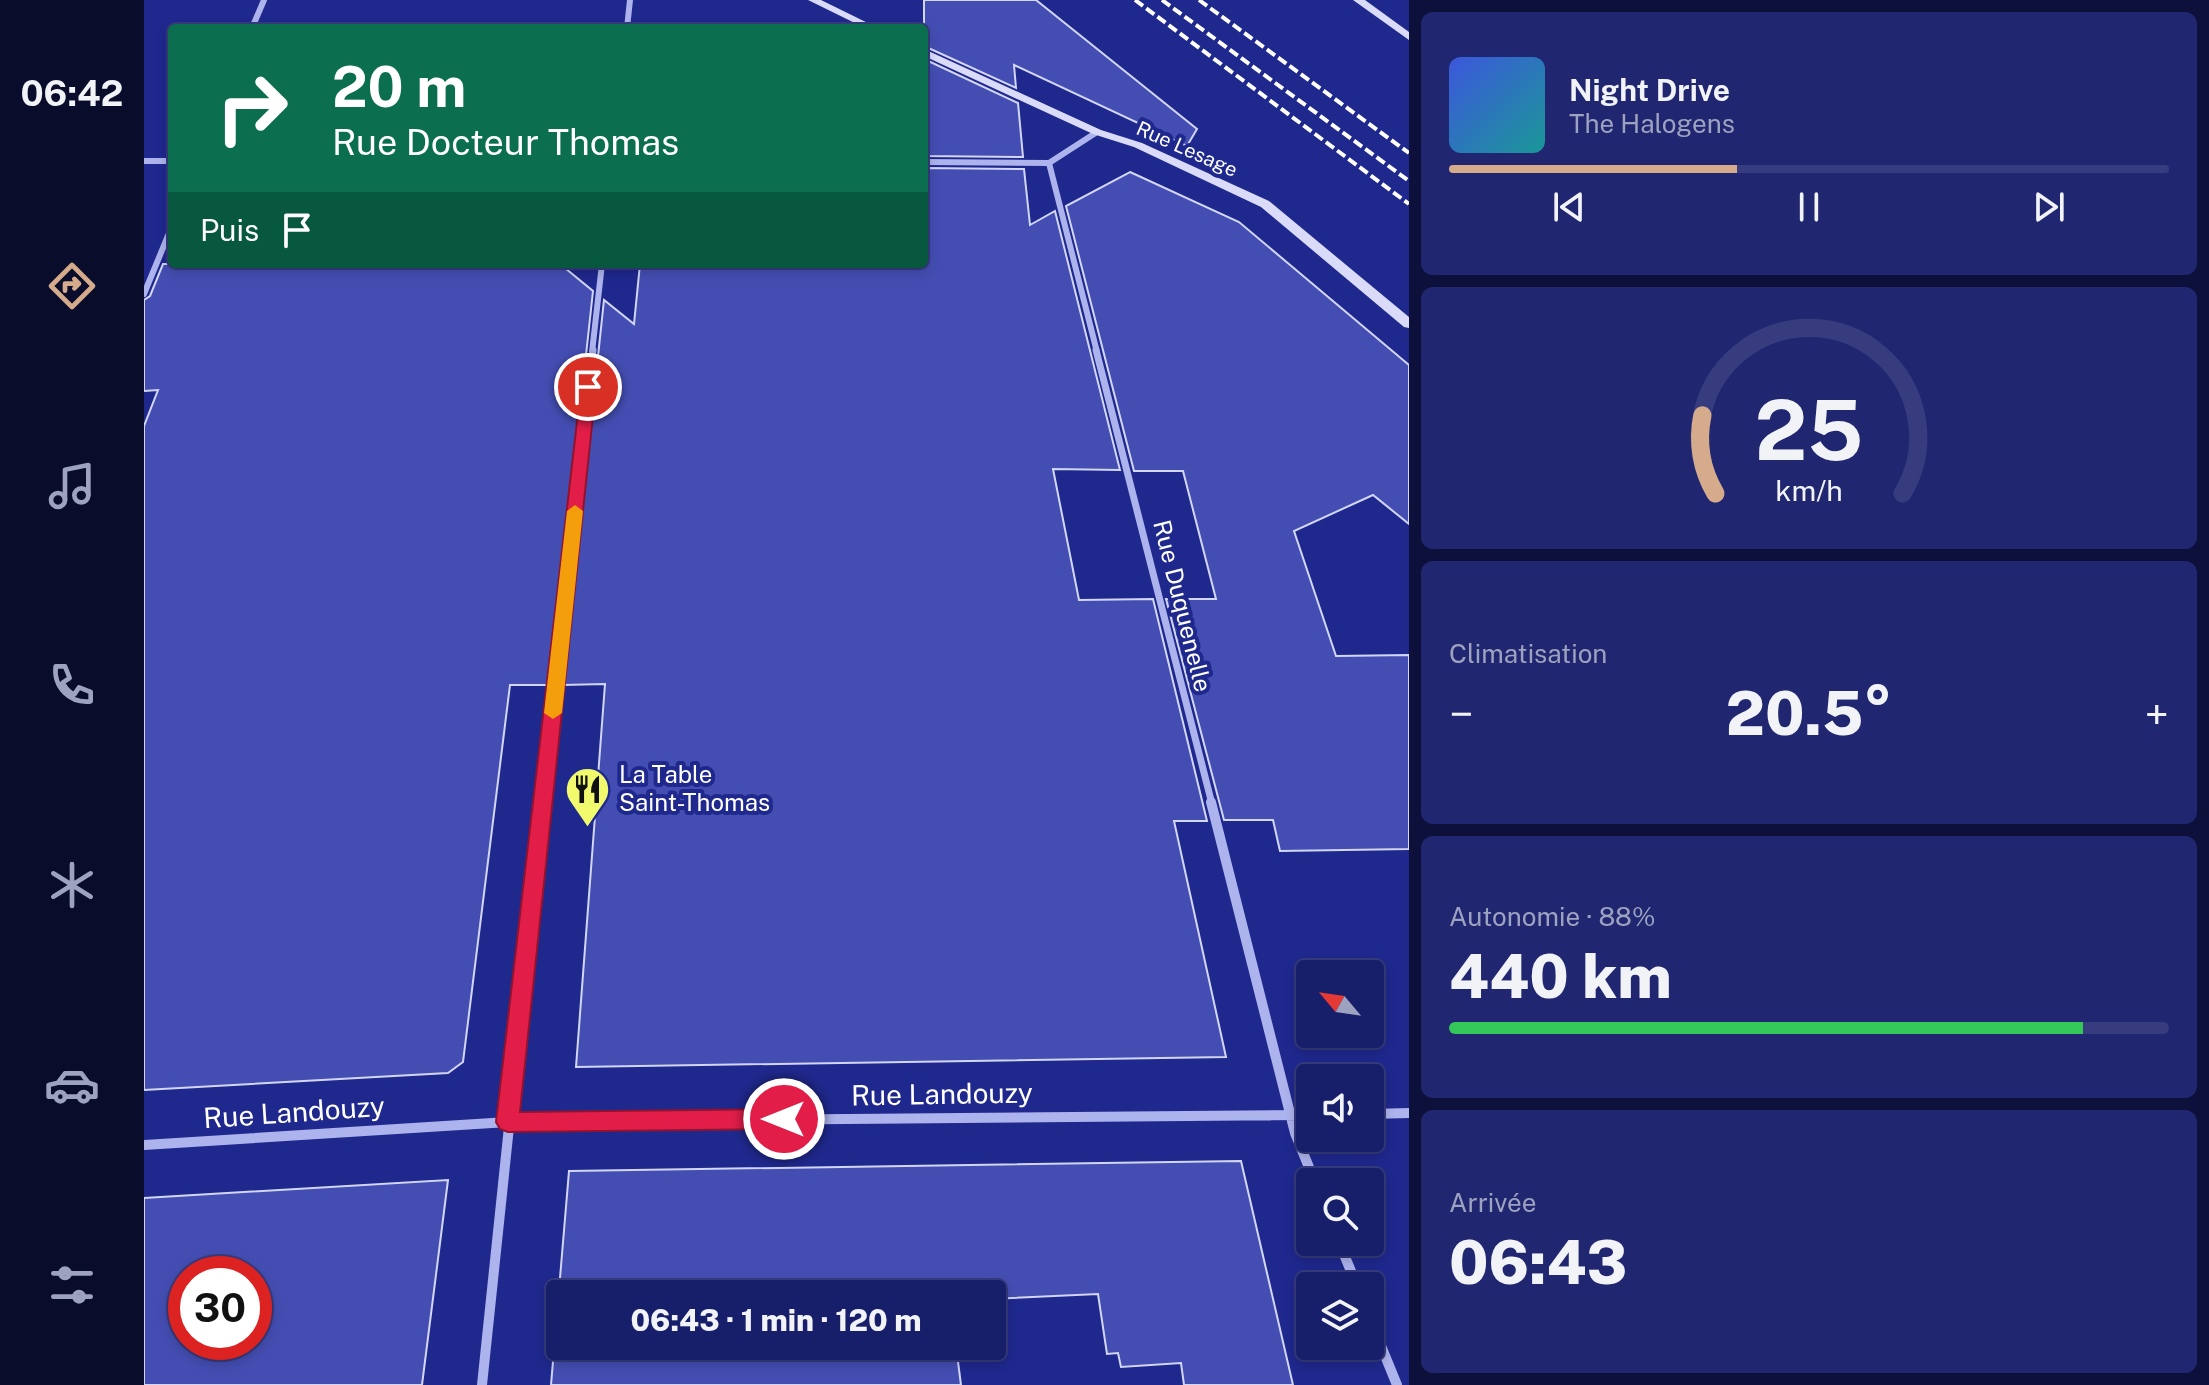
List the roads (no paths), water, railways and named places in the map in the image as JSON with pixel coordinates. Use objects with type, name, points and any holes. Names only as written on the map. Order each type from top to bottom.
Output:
[{"type":"street","points":[[254,24],[264,0]]},
{"type":"street","points":[[627,24],[630,0]]},
{"type":"street","points":[[813,0],[864,24]]},
{"type":"street","points":[[1358,0],[1409,37]]},
{"type":"street","name":"Rue Lesage","points":[[928,54],[1097,132],[1138,145],[1265,204],[1409,324]]},
{"type":"street","points":[[928,162],[1049,163],[1097,132]]},
{"type":"street","points":[[144,161],[168,161]]},
{"type":"street","name":"Rue Duquenelle","points":[[1049,163],[1295,1133],[1309,1168]]},
{"type":"street","points":[[144,294],[168,239]]},
{"type":"street","points":[[482,1385],[602,268]]},
{"type":"street","points":[[1384,1114],[1409,1113]]},
{"type":"street","name":"Rue Landouzy","points":[[144,1145],[508,1122],[1296,1115]]},
{"type":"street","points":[[1384,1353],[1397,1385]]},
{"type":"railway","points":[[1135,0],[1409,204]]},
{"type":"railway","points":[[1162,0],[1409,181]]},
{"type":"railway","points":[[1199,0],[1409,153]]},
{"type":"place","name":"La Table Saint-Thomas","points":[[588,828]]}]
